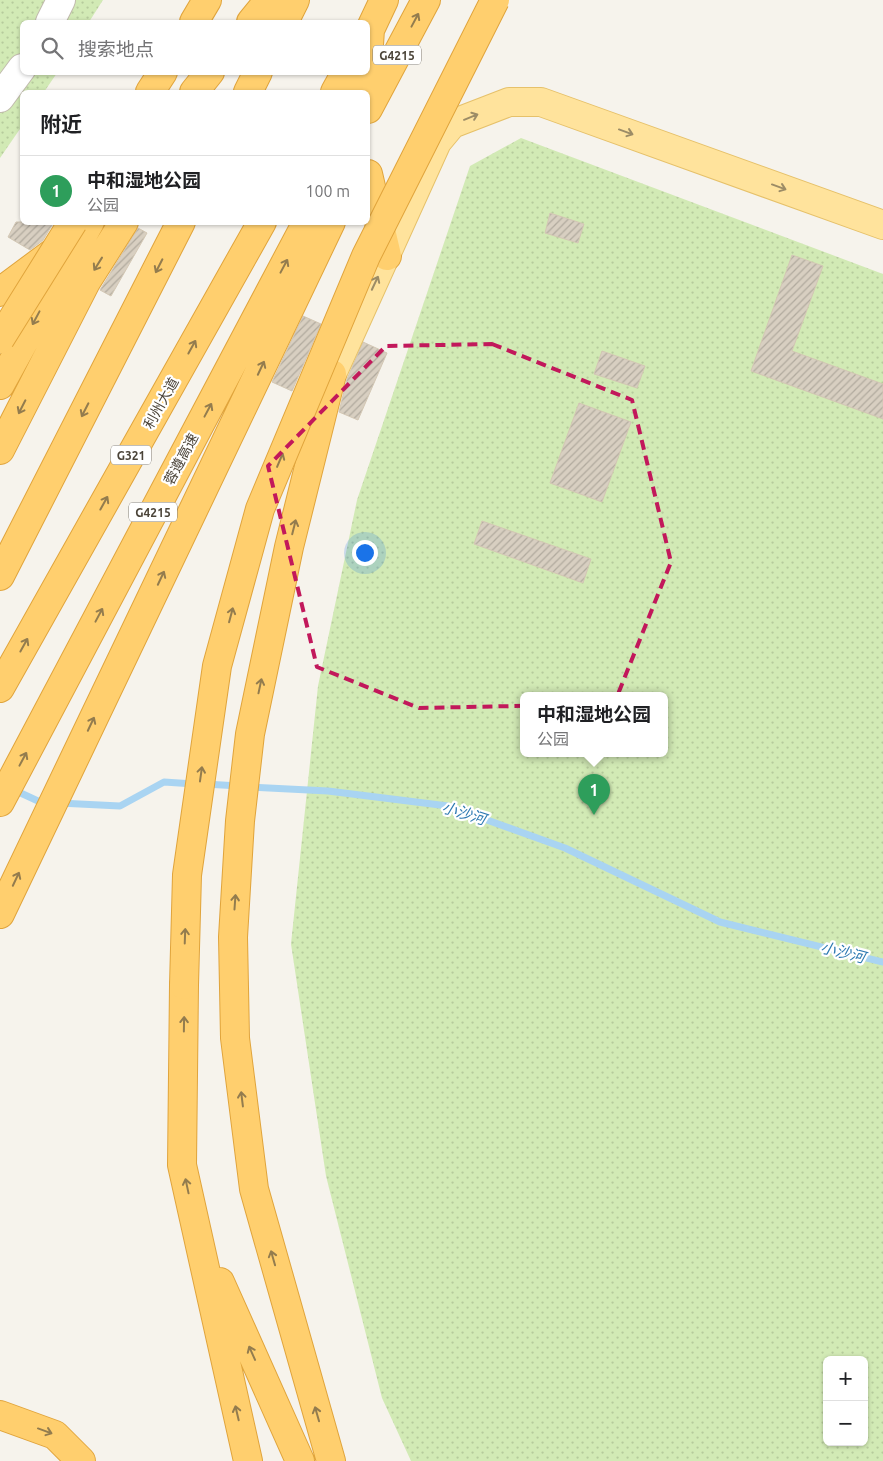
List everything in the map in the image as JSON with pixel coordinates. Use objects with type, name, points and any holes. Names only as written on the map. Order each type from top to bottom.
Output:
[{"type":"highway","points":[[195,20],[207,0]]},
{"type":"highway","points":[[251,20],[263,0]]},
{"type":"highway","points":[[252,20],[269,0]]},
{"type":"highway","points":[[285,20],[295,0]]},
{"type":"highway","points":[[370,29],[384,0]]},
{"type":"highway","name":"G4215","points":[[370,105],[426,0]]},
{"type":"highway","points":[[248,1461],[182,1165],[187,875],[217,666],[260,509],[366,256],[495,0]]},
{"type":"highway","points":[[151,90],[161,75]]},
{"type":"highway","points":[[196,90],[208,75]]},
{"type":"highway","points":[[206,90],[216,75]]},
{"type":"highway","points":[[249,90],[256,75]]},
{"type":"highway","points":[[336,90],[344,75]]},
{"type":"highway","points":[[366,90],[367,75]]},
{"type":"highway","points":[[370,183],[387,256]]},
{"type":"highway","points":[[0,292],[82,225]]},
{"type":"highway","points":[[0,339],[82,225]]},
{"type":"highway","points":[[0,385],[82,225]]},
{"type":"highway","points":[[0,450],[86,282],[122,225]]},
{"type":"highway","points":[[0,576],[179,225]]},
{"type":"highway","name":"利州大道","points":[[0,688],[260,225]]},
{"type":"highway","name":"蓉遵高速","points":[[0,802],[305,225]]},
{"type":"highway","points":[[0,914],[31,845],[70,768],[330,225]]},
{"type":"highway","points":[[330,1461],[254,1189],[234,1038],[233,937],[240,821],[250,734],[289,546],[332,374]]},
{"type":"highway","points":[[196,1229],[300,1461]]},
{"type":"highway","points":[[0,1415],[54,1435],[81,1461]]},
{"type":"main road","points":[[332,374],[437,142],[452,124],[509,102],[541,102],[883,225]]},
{"type":"street","points":[[51,20],[61,0]]},
{"type":"street","points":[[0,98],[20,71]]},
{"type":"highlighted area","points":[[492,344],[632,400],[671,562],[614,704],[419,708],[317,667],[268,466],[386,346]]},
{"type":"green space","points":[[0,0],[103,0],[90,20],[20,20],[20,75],[56,75],[45,90],[20,90],[20,129],[0,158]]},
{"type":"green space","points":[[521,138],[883,274],[883,1461],[411,1461],[382,1398],[326,1176],[291,944],[318,686],[357,500],[470,166]]},
{"type":"building","points":[[550,213],[584,224],[578,243],[545,233]]},
{"type":"building","points":[[16,222],[20,222],[20,225],[52,225],[43,240],[30,250],[8,237]]},
{"type":"building","points":[[138,228],[147,233],[111,296],[100,290]]},
{"type":"building","points":[[792,255],[823,266],[792,351],[883,384],[883,419],[751,371]]},
{"type":"building","points":[[303,316],[321,324],[292,391],[272,382]]},
{"type":"building","points":[[363,342],[387,353],[358,420],[339,412],[347,379]]},
{"type":"building","points":[[602,351],[645,366],[637,388],[594,374]]},
{"type":"building","points":[[579,403],[631,422],[602,502],[550,483]]},
{"type":"building","points":[[482,521],[591,559],[583,583],[474,544]]},
{"type":"waterway","name":"小沙河","points":[[59,803],[120,806],[164,782],[194,784]]},
{"type":"waterway","name":"小沙河","points":[[205,784],[239,786]]},
{"type":"waterway","name":"小沙河","points":[[250,787],[328,791],[448,806],[565,848],[720,922],[883,962]]},
{"type":"waterway","name":"小沙河","points":[[12,789],[38,801],[48,802]]},
{"type":"place","name":"中和湿地公园","points":[[594,815]]}]
